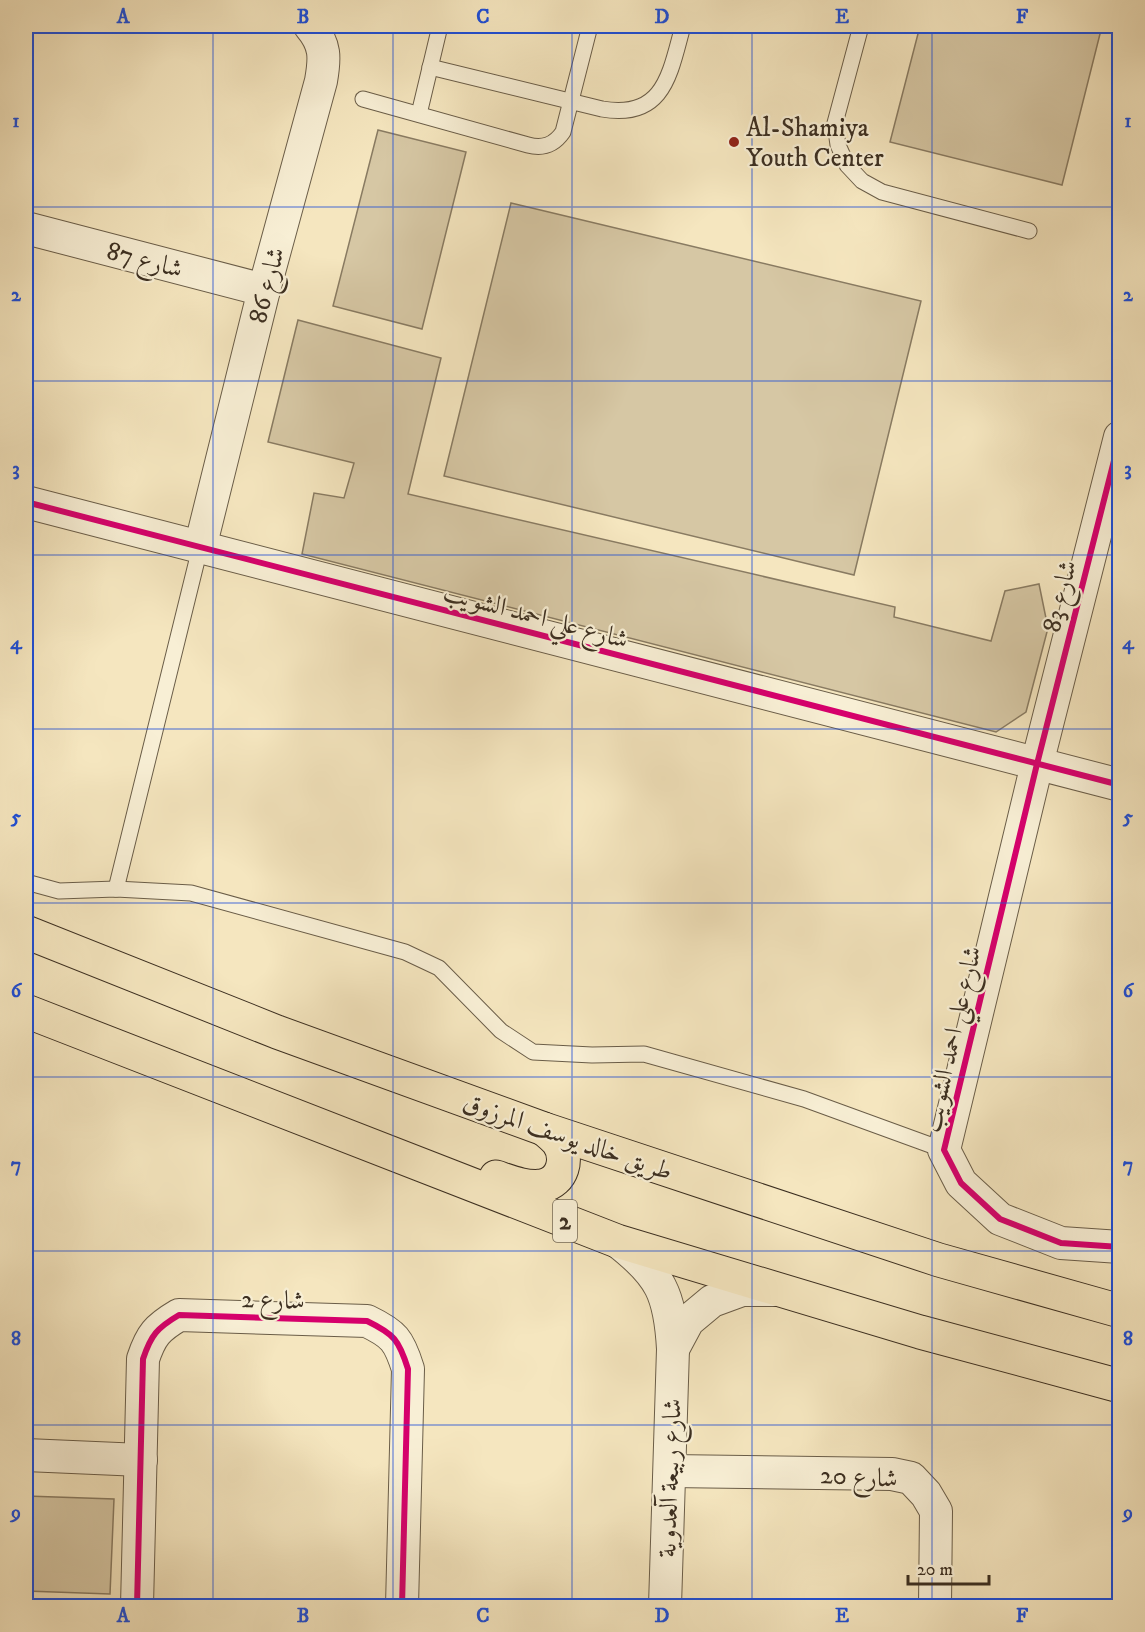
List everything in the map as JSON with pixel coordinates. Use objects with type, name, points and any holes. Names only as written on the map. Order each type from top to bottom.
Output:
[{"type":"main road","name":"طريق خالد يوسف المرزوق","points":[[26,932],[278,1032],[544,1129],[939,1260],[1119,1311]]},
{"type":"main road","name":"2","points":[[26,1011],[617,1241],[774,1290],[1119,1386]]},
{"type":"main road","points":[[201,1080],[327,1112],[509,1182],[527,1186],[547,1184],[557,1177],[563,1166],[564,1161],[558,1142],[544,1129]]},
{"type":"street","name":"شارع 86","points":[[200,548],[264,290],[321,81],[325,58],[319,36],[310,26]]},
{"type":"street","name":"شارع 87","points":[[26,228],[264,290]]},
{"type":"street","name":"شارع 83","points":[[1036,764],[1112,495],[1119,437]]},
{"type":"street","name":"شارع علي احمد الشويب","points":[[26,502],[1119,785]]},
{"type":"street","name":"شارع علي احمد الشويب","points":[[1036,764],[944,1150],[961,1183],[1000,1219],[1061,1243],[1119,1247]]},
{"type":"street","name":"شارع ربيعة آلعدوية","points":[[617,1241],[642,1261],[661,1287],[672,1317],[665,1606]]},
{"type":"street","name":"شارع ربيعة آلعدوية","points":[[673,1349],[688,1321],[712,1301],[742,1290],[774,1290]]},
{"type":"street","name":"شارع 2","points":[[137,1606],[142,1359],[149,1341],[160,1327],[179,1316],[367,1321],[387,1330],[401,1347],[408,1369],[402,1606]]},
{"type":"street","points":[[26,1455],[141,1460]]},
{"type":"street","name":"شارع 20","points":[[670,1471],[892,1474],[911,1479],[927,1494],[936,1511],[935,1606]]},
{"type":"lane","points":[[419,114],[440,26]]},
{"type":"lane","points":[[363,99],[528,145],[544,147],[558,139],[563,132],[590,26]]},
{"type":"lane","points":[[430,68],[615,111],[640,107],[651,100],[667,81],[683,26]]},
{"type":"lane","points":[[861,26],[835,123],[838,145],[847,165],[862,181],[882,192],[1029,231]]},
{"type":"lane","points":[[116,889],[200,548]]},
{"type":"lane","points":[[26,882],[59,891],[116,889],[191,893],[405,952],[439,968],[501,1031],[533,1052],[592,1055],[644,1054],[804,1099],[944,1150]]},
{"type":"shaded area","points":[[920,26],[1102,26],[1062,185],[890,142]]},
{"type":"shaded area","points":[[378,130],[466,152],[422,329],[333,306]]},
{"type":"shaded area","points":[[511,203],[921,301],[854,575],[444,476]]},
{"type":"shaded area","points":[[298,320],[441,358],[408,494],[895,607],[894,617],[991,641],[1005,591],[1039,584],[1048,628],[1026,712],[996,732],[302,554],[314,493],[344,498],[354,463],[268,442]]},
{"type":"shaded area","points":[[26,1496],[114,1499],[110,1594],[26,1591]]},
{"type":"cycle path","points":[[1120,437],[1037,764],[944,1150],[961,1183],[1000,1219],[1061,1243],[1120,1247]]},
{"type":"cycle path","points":[[26,502],[1120,785]]},
{"type":"cycle path","points":[[137,1606],[143,1359],[156,1333],[179,1315],[367,1321],[384,1330],[398,1344],[408,1369],[402,1606]]},
{"type":"place","name":"Al-Shamiya Youth Center","points":[[734,142]]}]
